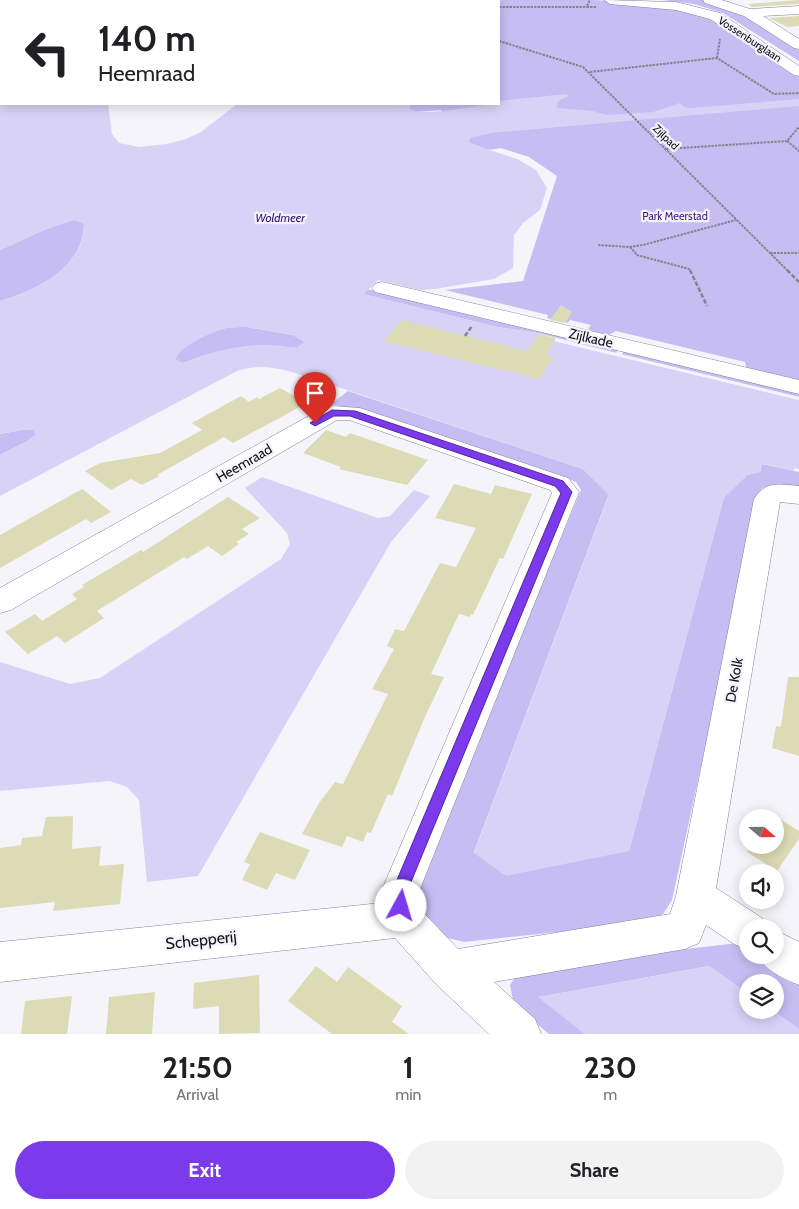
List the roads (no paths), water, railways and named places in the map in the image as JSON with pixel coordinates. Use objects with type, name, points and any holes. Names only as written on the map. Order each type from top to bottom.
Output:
[{"type":"street","name":"Vossenburglaan","points":[[610,0],[676,6],[715,16],[799,72]]},
{"type":"street","name":"Vossenburglaan","points":[[650,0],[692,5],[726,16],[799,64]]},
{"type":"street","name":"Vossenburglaan","points":[[707,0],[749,14],[799,45]]},
{"type":"street","points":[[749,14],[799,10]]},
{"type":"street","name":"Zijlkade","points":[[382,288],[799,387]]},
{"type":"street","name":"Heemraad","points":[[0,602],[332,413],[351,413],[559,484],[566,492],[398,894],[403,919]]},
{"type":"street","name":"De Kolk","points":[[450,970],[686,930],[695,896],[767,500],[775,492],[799,495]]},
{"type":"street","points":[[695,896],[739,925]]},
{"type":"street","points":[[403,919],[450,970],[520,1034]]},
{"type":"street","name":"Schepperij","points":[[0,962],[403,919]]},
{"type":"street","points":[[784,955],[799,965]]},
{"type":"water","name":"Woldmeer","points":[[566,94],[569,96],[560,100],[556,105],[558,108],[593,111],[606,115],[653,112],[680,103],[684,107],[691,108],[799,99],[799,106],[491,133],[470,138],[469,142],[475,145],[517,159],[536,170],[547,188],[540,210],[523,223],[514,235],[513,268],[494,279],[435,289],[420,290],[378,280],[364,294],[497,327],[538,333],[546,336],[545,339],[799,400],[799,469],[794,468],[794,471],[762,464],[760,472],[747,475],[724,498],[629,851],[506,876],[474,853],[609,495],[583,469],[292,372],[256,367],[237,371],[0,496],[0,455],[28,441],[36,434],[33,430],[22,430],[0,434],[0,301],[29,291],[56,275],[67,265],[76,253],[82,239],[84,224],[74,220],[46,229],[0,250],[0,105],[108,105],[112,134],[119,143],[139,147],[167,144],[186,139],[201,132],[236,105],[410,105],[409,109],[427,112],[500,105],[500,101]],"holes":[[[234,327],[246,327],[293,335],[304,342],[302,345],[295,347],[270,345],[244,346],[207,354],[183,363],[175,360],[182,350],[205,336]]]},
{"type":"water","points":[[262,477],[378,518],[390,516],[414,490],[430,496],[391,542],[198,876],[147,882],[139,800],[127,787],[110,781],[0,791],[0,662],[70,684],[100,678],[281,559],[290,544],[287,533],[245,488]]},
{"type":"water","points":[[709,966],[739,987],[739,1019],[784,1018],[799,1029],[799,1034],[585,1034],[538,997]]},
{"type":"park label","name":"Park Meerstad","points":[[675,216]]}]
